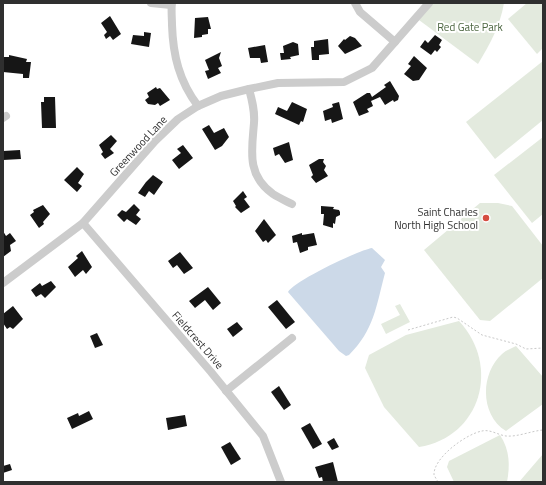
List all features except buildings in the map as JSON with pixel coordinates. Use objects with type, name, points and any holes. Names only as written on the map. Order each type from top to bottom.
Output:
[{"type":"street","points":[[151,3],[172,4],[174,56],[181,78],[198,106]]},
{"type":"street","points":[[355,3],[360,12],[395,42]]},
{"type":"street","name":"Greenwood Lane","points":[[3,283],[83,223],[155,141],[178,118],[198,106],[220,96],[249,89],[278,83],[344,82],[372,68],[429,3]]},
{"type":"street","points":[[249,89],[253,107],[254,122],[251,155],[254,168],[261,181],[272,193],[292,204]]},
{"type":"street","name":"Fieldcrest Drive","points":[[83,223],[263,436],[281,482]]},
{"type":"street","points":[[226,391],[292,338]]},
{"type":"path","points":[[408,330],[453,317],[457,318],[482,335],[496,340],[516,344],[526,348],[543,348]]},
{"type":"path","points":[[438,482],[434,475],[436,464],[466,437],[483,431],[505,436],[543,430]]},
{"type":"green space","name":"Red Gate Park","points":[[432,3],[504,3],[494,35],[478,64],[419,20]]},
{"type":"green space","points":[[527,3],[543,3],[543,48],[537,54],[508,19]]},
{"type":"green space","points":[[543,61],[543,120],[495,159],[466,122]]},
{"type":"green space","points":[[543,137],[543,214],[532,223],[494,175]]},
{"type":"green space","points":[[480,203],[498,203],[512,206],[543,246],[543,278],[490,321],[480,320],[424,250]]},
{"type":"green space","points":[[400,304],[410,322],[386,334],[381,324],[400,315],[395,306]]},
{"type":"green space","points":[[459,321],[472,339],[479,358],[481,378],[478,397],[470,415],[457,429],[440,441],[419,447],[384,407],[365,368],[369,355],[406,335]]},
{"type":"green space","points":[[516,346],[543,377],[543,404],[506,431],[497,424],[491,415],[486,394],[487,383],[495,362],[504,353]]},
{"type":"green space","points":[[500,435],[506,446],[508,458],[509,470],[507,482],[454,482],[447,467],[449,461]]},
{"type":"green space","points":[[543,454],[543,482],[519,482]]},
{"type":"water","points":[[372,248],[385,260],[381,267],[385,273],[369,327],[357,346],[349,355],[346,356],[339,351],[288,292],[302,281],[327,267],[354,254]]},
{"type":"place","name":"Saint Charles North High School","points":[[486,218]]}]
